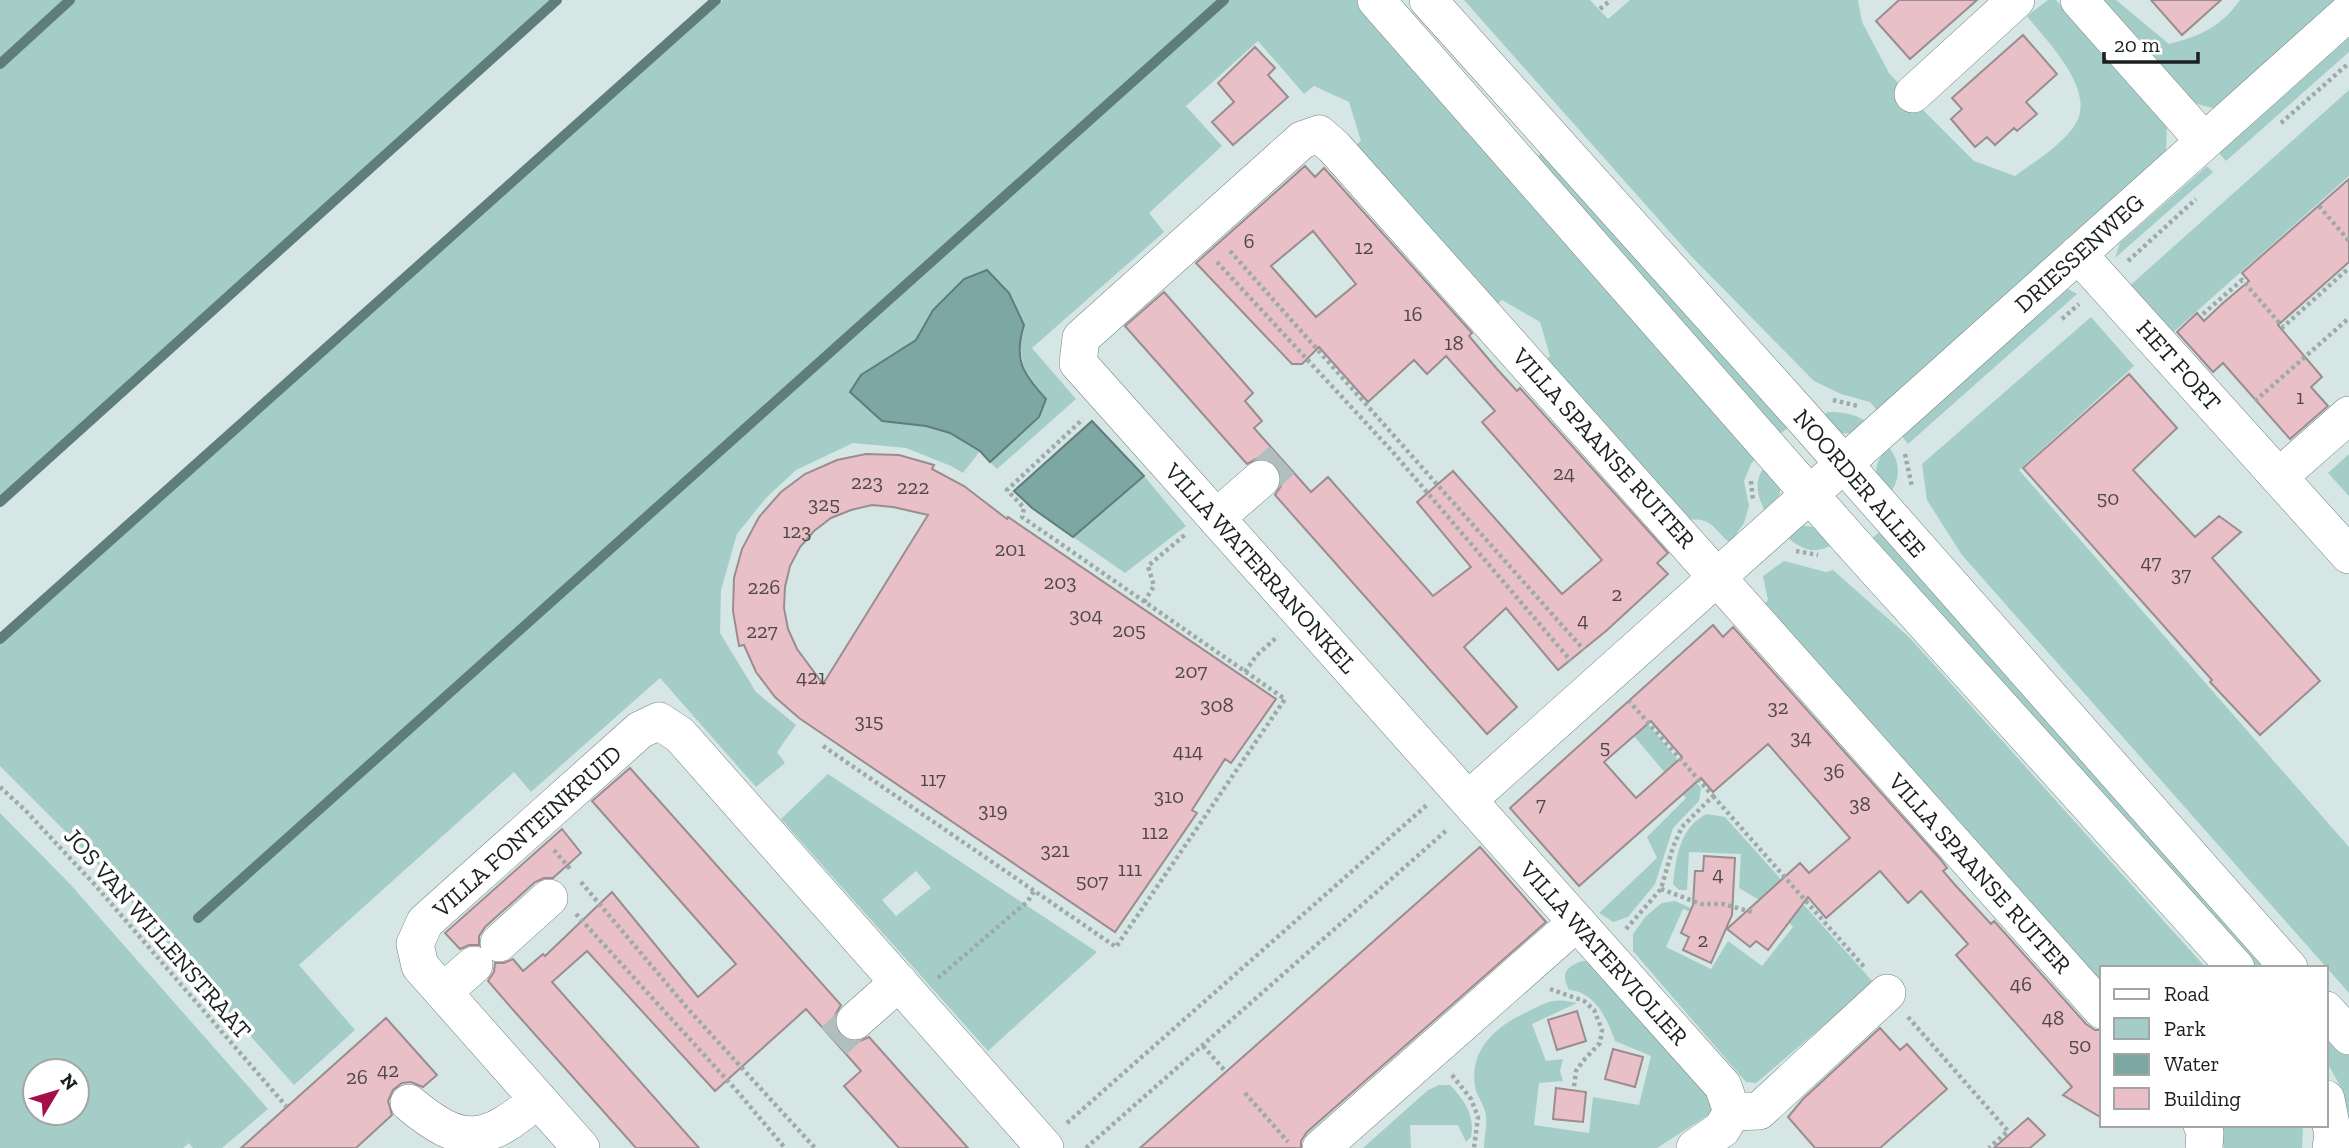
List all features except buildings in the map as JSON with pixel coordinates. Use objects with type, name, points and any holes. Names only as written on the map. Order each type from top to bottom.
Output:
[{"type":"street","name":"NOORDER ALLEE","points":[[1376,0],[1810,494],[2234,966]]},
{"type":"street","name":"NOORDER ALLEE","points":[[1428,0],[2287,966]]},
{"type":"street","points":[[1913,94],[2016,0]]},
{"type":"street","points":[[2079,0],[2204,141]]},
{"type":"street","name":"DRIESSENWEG","points":[[1810,494],[2349,12]]},
{"type":"street","name":"VILLA SPAANSE RUITER","points":[[1078,350],[1081,338],[1200,230],[1302,140],[1319,134],[1353,168],[2100,1008]]},
{"type":"street","name":"HET FORT","points":[[2078,254],[2349,555]]},
{"type":"street","name":"VILLA WATERRANONKEL","points":[[1078,350],[1078,363],[1460,791]]},
{"type":"street","points":[[2280,476],[2349,415]]},
{"type":"street","points":[[1214,515],[1261,479]]},
{"type":"street","points":[[1460,791],[1600,681],[1810,494]]},
{"type":"street","name":"VILLA FONTEINKRUID","points":[[580,1148],[420,967],[415,944],[425,922],[640,730],[659,721],[680,735],[906,990]]},
{"type":"street","name":"VILLA WATERVIOLIER","points":[[1460,791],[1723,1086],[1732,1112]]},
{"type":"street","points":[[443,992],[486,954],[559,902]]},
{"type":"street","points":[[1321,1148],[1577,922]]},
{"type":"street","points":[[855,1021],[906,990],[1044,1146]]},
{"type":"street","points":[[1695,1148],[1722,1129],[1732,1112],[1759,1111],[1888,993]]},
{"type":"street","points":[[2328,1012],[2349,1036]]},
{"type":"street","points":[[409,1103],[433,1128],[457,1138],[468,1139],[494,1134],[538,1099]]},
{"type":"street","points":[[2328,1109],[2333,1135],[2331,1148]]},
{"type":"street","points":[[2203,1127],[2204,1148]]},
{"type":"path","points":[[1601,9],[1611,0]]},
{"type":"path","points":[[2319,206],[2349,241]]},
{"type":"path","points":[[1200,230],[1391,450],[1600,681],[1713,796],[1682,827],[1673,847],[1661,889],[1633,923],[1602,950]]},
{"type":"path","points":[[1200,230],[1600,681]]},
{"type":"path","points":[[2203,314],[2242,280],[2283,327],[2349,268]]},
{"type":"path","points":[[2231,422],[2349,318]]},
{"type":"path","points":[[823,746],[1116,947],[1285,699],[1022,517],[1024,508],[1007,490],[1108,397]]},
{"type":"path","name":"NOORDER ALLEE","points":[[1906,456],[1911,482]]},
{"type":"path","points":[[1143,602],[1154,586],[1148,566],[1214,515]]},
{"type":"path","points":[[1245,672],[1256,656]]},
{"type":"path","name":"JOS VAN WIJLENSTRAAT","points":[[0,787],[25,810],[95,886],[286,1106]]},
{"type":"path","points":[[1086,1148],[1461,818],[1460,791]]},
{"type":"path","points":[[1044,1146],[1460,791]]},
{"type":"path","points":[[533,826],[688,1009],[815,1148]]},
{"type":"path","points":[[1661,889],[1701,904],[1723,904],[1752,912]]},
{"type":"path","points":[[906,990],[1028,901],[1034,891]]},
{"type":"path","points":[[559,902],[729,1081],[785,1148]]},
{"type":"path","points":[[1528,965],[1550,989],[1584,1001],[1594,1010],[1602,1030],[1600,1043],[1577,1071],[1574,1087]]},
{"type":"path","points":[[1203,1046],[1226,1072]]},
{"type":"path","points":[[1430,1051],[1471,1099],[1478,1117],[1474,1148]]},
{"type":"path","points":[[1245,1093],[1293,1148]]},
{"type":"green space","points":[[0,0],[562,0],[0,502]]},
{"type":"green space","points":[[723,0],[1359,0],[1761,453],[1751,464],[1744,481],[1749,506],[1744,523],[1730,543],[1707,522],[1686,520],[1545,361],[1550,356],[1540,322],[1502,300],[1494,307],[1354,146],[1361,141],[1349,102],[1314,86],[1304,94],[1258,41],[1186,106],[1222,146],[1149,213],[1164,232],[1032,348],[1076,399],[997,469],[990,462],[1039,418],[1046,399],[1025,376],[1019,340],[933,310],[916,340],[861,375],[882,421],[926,426],[950,433],[980,451],[963,473],[906,448],[853,443],[796,470],[766,498],[737,534],[721,590],[720,633],[756,692],[796,725],[777,752],[785,763],[756,787],[660,678],[531,792],[514,772],[299,965],[355,1030],[294,1085],[95,861],[0,766],[0,640]]},
{"type":"green space","points":[[1464,0],[1590,0],[1608,19],[1630,0],[1858,0],[1862,22],[1889,73],[1974,161],[2015,176],[2071,131],[2080,110],[2079,95],[2066,66],[2027,16],[2048,0],[2056,0],[2167,122],[2166,152],[1881,415],[1870,402],[1841,394],[1814,381],[1692,257]]},
{"type":"green space","points":[[2091,0],[2116,0],[2169,44],[2209,29],[2225,17],[2240,0],[2341,0],[2217,109],[2185,101]]},
{"type":"green space","points":[[2349,38],[2349,52],[2226,161],[2219,153]]},
{"type":"green space","points":[[2349,90],[2349,176],[2169,336],[2126,289]]},
{"type":"green space","points":[[1547,148],[1794,423],[1774,439],[1531,163]]},
{"type":"green space","points":[[2207,166],[2213,172],[2115,258],[2120,243]]},
{"type":"green space","points":[[2068,289],[2077,294],[1908,444],[1902,436]]},
{"type":"green space","points":[[2091,317],[2134,366],[2019,470],[2349,847],[2349,993],[2328,966],[2325,966],[1962,555],[1927,500],[1922,464]]},
{"type":"green space","points":[[1828,412],[1850,414],[1870,424],[1854,432],[1836,432],[1815,420]]},
{"type":"green space","points":[[1888,446],[1896,459],[1898,472],[1895,486],[1886,498],[1876,471]]},
{"type":"green space","points":[[2349,454],[2349,496],[2328,473]]},
{"type":"green space","points":[[1769,461],[1780,489],[1777,501],[1767,515],[1758,494],[1758,481]]},
{"type":"green space","points":[[1144,476],[1186,526],[1125,573],[1073,537]]},
{"type":"green space","points":[[1799,525],[1820,528],[1839,541],[1823,549],[1804,548],[1783,534]]},
{"type":"green space","points":[[1885,527],[2273,966],[2244,966],[1867,543]]},
{"type":"green space","points":[[1784,561],[1826,572],[1833,570],[1910,638],[2204,966],[2100,966],[2100,990],[1761,608],[1768,600],[1763,576]]},
{"type":"green space","points":[[1629,701],[1701,788],[1699,801],[1673,828],[1655,884],[1628,917],[1613,922],[1599,913],[1657,858],[1647,837],[1686,798],[1614,712]]},
{"type":"green space","points":[[828,774],[1097,952],[988,1051],[781,819]],"holes":[[[916,871],[931,888],[896,916],[882,900]]]},
{"type":"green space","points":[[0,813],[70,884],[268,1109],[222,1148],[193,1148],[189,1143],[183,1148],[0,1148]]},
{"type":"green space","points":[[1707,814],[1725,817],[1874,983],[1756,1083],[1746,1082],[1633,951],[1633,934],[1646,916],[1662,903],[1675,901],[1702,913],[1704,917],[1683,909],[1666,947],[1711,969],[1728,941],[1762,966],[1793,927],[1779,912],[1739,888],[1741,854],[1689,852],[1687,890],[1679,890],[1673,884],[1678,854],[1685,835],[1698,819]]},
{"type":"green space","points":[[1582,961],[1593,961],[1705,1089],[1713,1112],[1657,1148],[1484,1148],[1486,1116],[1476,1091],[1474,1077],[1479,1053],[1494,1033],[1504,1025],[1551,1001],[1577,1003],[1532,1024],[1546,1061],[1563,1059],[1560,1071],[1563,1081],[1539,1083],[1534,1125],[1589,1133],[1593,1097],[1639,1105],[1651,1056],[1615,1041],[1604,1015],[1593,1001],[1569,990],[1565,980],[1566,972]]},
{"type":"green space","points":[[2328,1028],[2349,1054],[2349,1117],[2342,1089],[2328,1064]]},
{"type":"green space","points":[[1439,1085],[1450,1085],[1468,1109],[1472,1129],[1471,1137],[1466,1142],[1458,1125],[1410,1125],[1411,1148],[1363,1148],[1428,1090]]},
{"type":"green space","points":[[2219,1127],[2303,1127],[2302,1148],[2224,1148]]},
{"type":"water","points":[[987,270],[1009,293],[1024,325],[1020,348],[1022,366],[1031,382],[1046,399],[1039,417],[990,462],[980,451],[950,433],[926,426],[882,421],[850,392],[861,375],[916,340],[933,310],[964,279]]},
{"type":"water","points":[[1092,421],[1144,476],[1073,537],[1032,508],[1014,491]]},
{"type":"waterway","points":[[0,64],[70,0]]},
{"type":"waterway","points":[[0,502],[557,0]]},
{"type":"waterway","points":[[0,639],[716,0]]},
{"type":"waterway","points":[[198,918],[1224,0]]},
{"type":"tunnel","points":[[1261,479],[1282,460]]},
{"type":"tunnel","points":[[834,1041],[855,1021]]}]
